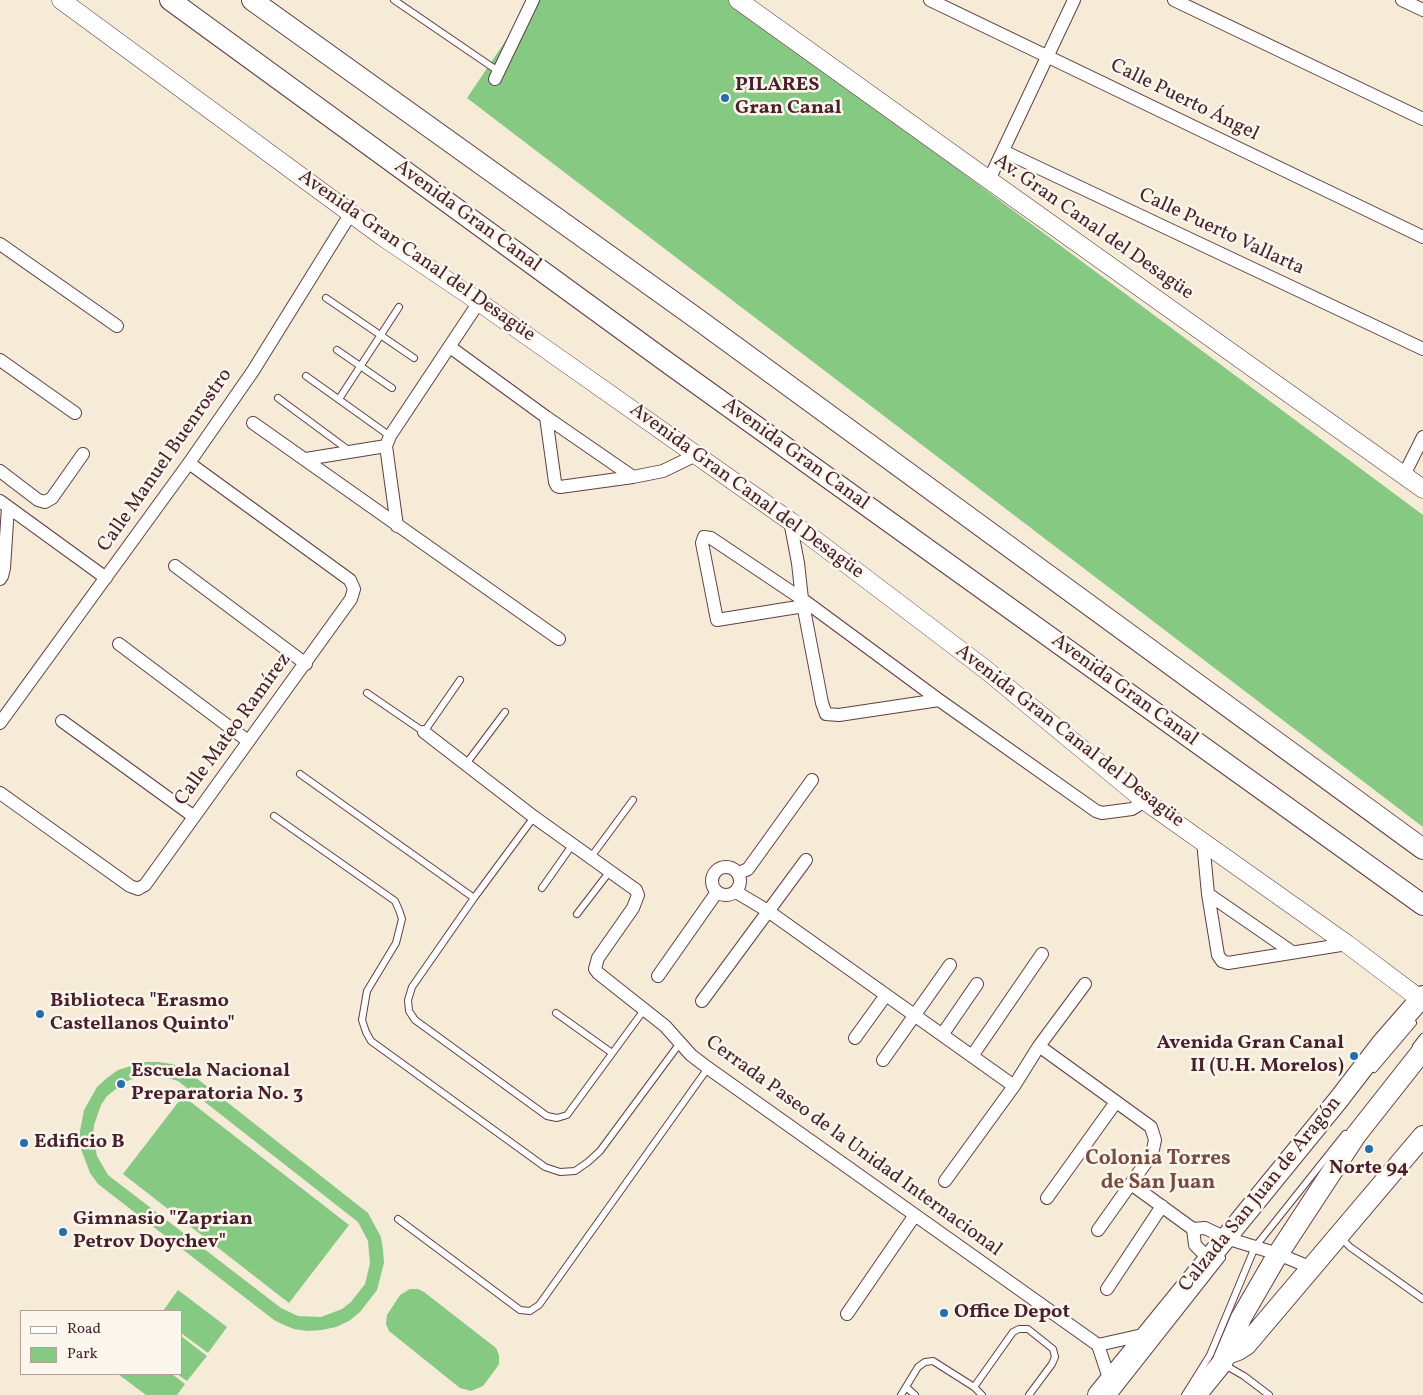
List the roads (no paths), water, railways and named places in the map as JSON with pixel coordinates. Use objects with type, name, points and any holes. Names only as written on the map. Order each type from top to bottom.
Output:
[{"type":"main road","name":"Avenida Gran Canal","points":[[170,0],[668,364],[1423,905]]},
{"type":"main road","points":[[252,0],[696,318],[1423,849]]},
{"type":"main road","name":"Calzada San Juan de Aragón","points":[[1107,1390],[1147,1334],[1209,1258],[1234,1237],[1382,1043],[1420,1004]]},
{"type":"main road","name":"Calzada San Juan de Aragón","points":[[1196,1395],[1224,1358],[1240,1318],[1278,1254],[1356,1135],[1417,1051]]},
{"type":"main road","points":[[1224,1358],[1246,1345],[1423,1136]]},
{"type":"street","name":"Avenida Gran Canal del Desagüe","points":[[61,0],[383,237],[479,302],[790,521],[985,670],[1145,801],[1347,944],[1420,1004]]},
{"type":"street","points":[[496,75],[532,0]]},
{"type":"street","name":"Av. Gran Canal del Desagüe","points":[[738,0],[1423,489]]},
{"type":"street","name":"Calle Puerto Ángel","points":[[930,0],[1423,236]]},
{"type":"street","points":[[989,180],[1074,0]]},
{"type":"street","points":[[1174,0],[1423,119]]},
{"type":"street","points":[[1402,0],[1423,10]]},
{"type":"street","name":"Calle Puerto Vallarta","points":[[1003,151],[1423,349]]},
{"type":"street","name":"Calle Manuel Buenrostro","points":[[0,723],[189,463],[253,371],[351,213]]},
{"type":"street","points":[[0,244],[117,326]]},
{"type":"street","points":[[397,526],[388,441],[479,302]]},
{"type":"street","points":[[450,346],[546,417],[633,477]]},
{"type":"street","points":[[0,360],[75,413]]},
{"type":"street","points":[[546,417],[556,486],[564,487],[663,471],[696,455]]},
{"type":"street","points":[[253,423],[559,639]]},
{"type":"street","points":[[1404,475],[1423,437]]},
{"type":"street","points":[[306,459],[352,452],[388,441]]},
{"type":"street","points":[[0,471],[38,500],[45,502],[52,498],[84,454]]},
{"type":"street","name":"Calle Mateo Ramírez","points":[[0,794],[130,886],[138,889],[144,885],[306,664],[351,599],[354,589],[350,580],[189,463]]},
{"type":"street","points":[[4,504],[106,578]]},
{"type":"street","points":[[0,579],[4,568],[4,504]]},
{"type":"street","points":[[790,521],[803,603],[823,708],[826,714],[839,715],[939,700]]},
{"type":"street","points":[[803,603],[717,620],[702,540],[704,537],[710,538],[803,603],[1096,811],[1102,813],[1132,809],[1145,801]]},
{"type":"street","points":[[175,566],[306,664]]},
{"type":"street","points":[[119,644],[248,741]]},
{"type":"street","points":[[62,720],[193,816]]},
{"type":"street","points":[[424,732],[534,817],[610,871]]},
{"type":"street","points":[[738,873],[748,869],[812,780]]},
{"type":"street","points":[[1204,841],[1208,894],[1218,955],[1222,961],[1228,963],[1347,944]]},
{"type":"street","points":[[702,1001],[806,860]]},
{"type":"street","points":[[736,892],[740,883],[738,873],[731,867],[726,866],[717,870],[712,879],[712,884],[717,892],[726,895],[736,892],[768,912],[1014,1086]]},
{"type":"street","name":"Cerrada Paseo de la Unidad Internacional","points":[[610,871],[631,886],[638,895],[633,908],[598,958],[595,969],[602,977],[665,1026],[690,1055],[1098,1345]]},
{"type":"street","points":[[658,976],[717,892]]},
{"type":"street","points":[[1208,894],[1292,952]]},
{"type":"street","points":[[972,1056],[1042,954]]},
{"type":"street","points":[[883,1060],[950,965]]},
{"type":"street","points":[[942,1035],[977,984]]},
{"type":"street","points":[[945,1181],[1014,1086],[1039,1046],[1085,984]]},
{"type":"street","points":[[855,1038],[886,995]]},
{"type":"street","points":[[1039,1046],[1151,1127],[1155,1140],[1152,1154],[1098,1230]]},
{"type":"street","points":[[1047,1198],[1116,1102]]},
{"type":"street","points":[[1131,1184],[1189,1226],[1206,1228],[1234,1237],[1255,1247],[1312,1268]]},
{"type":"street","points":[[1106,1289],[1162,1206]]},
{"type":"street","points":[[847,1314],[916,1215]]},
{"type":"street","points":[[1189,1226],[1195,1245],[1209,1258]]},
{"type":"street","points":[[1107,1390],[1098,1345],[1147,1334]]},
{"type":"lane","points":[[394,0],[496,75]]},
{"type":"lane","points":[[326,298],[414,358]]},
{"type":"lane","points":[[339,399],[399,308]]},
{"type":"lane","points":[[337,350],[392,388]]},
{"type":"lane","points":[[306,376],[339,399],[388,441]]},
{"type":"lane","points":[[278,398],[352,452]]},
{"type":"lane","points":[[367,693],[424,732],[460,680]]},
{"type":"lane","points":[[466,764],[505,712]]},
{"type":"lane","points":[[300,774],[474,898]]},
{"type":"lane","points":[[591,857],[633,800]]},
{"type":"lane","points":[[274,816],[395,901],[400,910],[402,919],[396,943],[367,990],[362,1020],[371,1040],[545,1167],[560,1172],[575,1171],[600,1151],[680,1043]]},
{"type":"lane","points":[[534,817],[474,898],[412,987],[408,1000],[409,1011],[415,1020],[547,1116],[557,1118],[567,1115],[644,1010]]},
{"type":"lane","points":[[542,888],[573,844]]},
{"type":"lane","points":[[578,914],[610,871]]},
{"type":"lane","points":[[1368,1077],[1420,1004]]},
{"type":"lane","points":[[556,1013],[612,1053]]},
{"type":"lane","points":[[1417,1051],[1423,1037]]},
{"type":"lane","points":[[398,1219],[520,1310],[530,1311],[539,1305],[708,1068]]},
{"type":"lane","points":[[1185,1395],[1210,1355],[1255,1247],[1352,1126]]},
{"type":"lane","points":[[1339,1235],[1350,1247],[1423,1299]]},
{"type":"lane","points":[[1107,1390],[1234,1237]]},
{"type":"lane","points":[[974,1387],[1013,1332],[1019,1329],[1028,1329],[1053,1348],[1055,1357],[1029,1395]]},
{"type":"lane","points":[[1224,1358],[1270,1395]]},
{"type":"lane","points":[[901,1395],[918,1367],[925,1362],[933,1361],[974,1387],[982,1395]]},
{"type":"lane","points":[[906,1387],[916,1395]]},
{"type":"place","name":"PILARES Gran Canal","points":[[725,98]]},
{"type":"place","name":"Biblioteca \"Erasmo Castellanos Quinto\"","points":[[40,1014]]},
{"type":"place","name":"Avenida Gran Canal II (U.H. Morelos)","points":[[1354,1056]]},
{"type":"place","name":"Escuela Nacional Preparatoria No. 3","points":[[121,1084]]},
{"type":"place","name":"Edificio B","points":[[24,1143]]},
{"type":"place","name":"Norte 94","points":[[1369,1149]]},
{"type":"place","name":"Gimnasio \"Zaprian Petrov Doychev\"","points":[[63,1232]]},
{"type":"place","name":"Office Depot","points":[[944,1313]]},
{"type":"district","name":"Colonia Torres de San Juan","points":[[1158,1172]]}]
